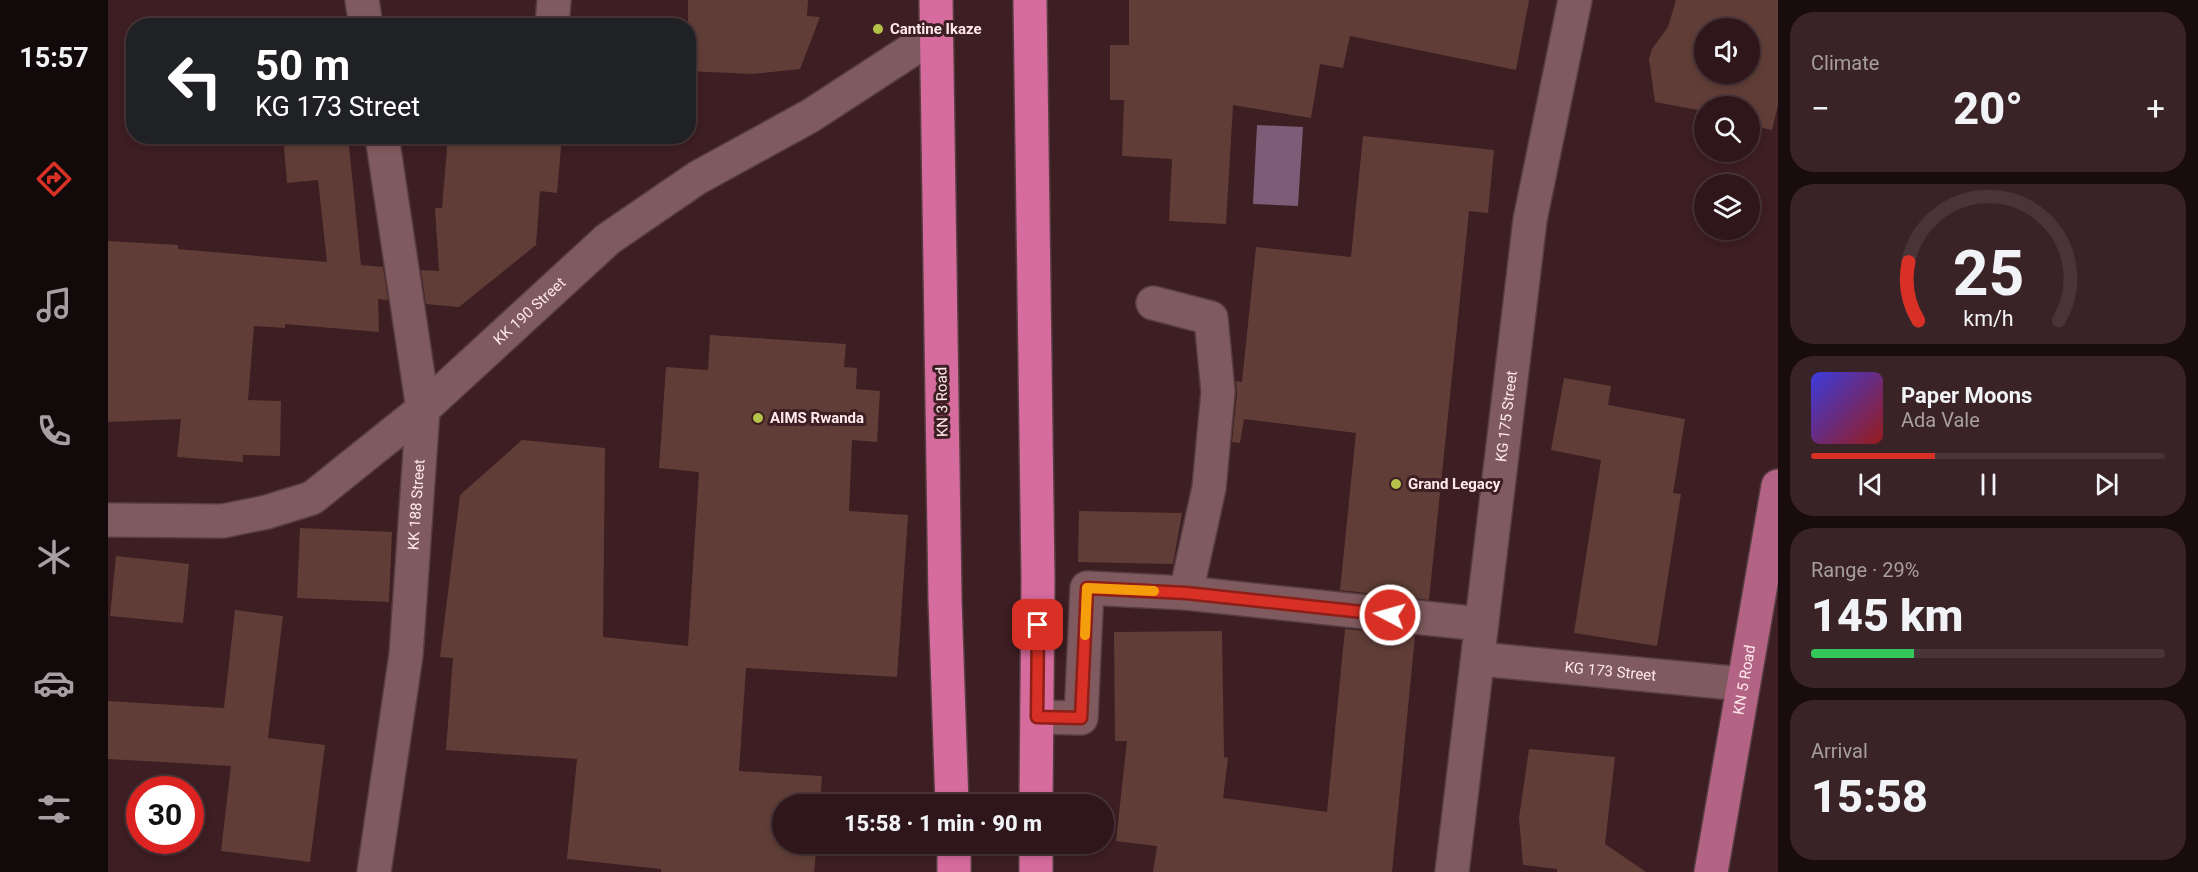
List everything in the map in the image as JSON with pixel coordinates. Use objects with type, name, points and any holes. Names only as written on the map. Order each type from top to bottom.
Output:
[{"type":"highway","name":"KN 3 Road","points":[[936,0],[945,588],[952,794]]},
{"type":"highway","points":[[1030,0],[1038,579],[1036,794]]},
{"type":"highway","points":[[954,854],[954,872]]},
{"type":"highway","points":[[1036,854],[1036,872]]},
{"type":"main road","name":"KN 5 Road","points":[[1711,872],[1778,486]]},
{"type":"street","points":[[362,0],[365,18]]},
{"type":"street","points":[[553,18],[554,0]]},
{"type":"street","name":"KG 175 Street","points":[[1452,872],[1530,220],[1575,0]]},
{"type":"street","name":"KK 190 Street","points":[[108,520],[223,520],[267,512],[312,498],[423,409],[608,239],[697,178],[810,116],[936,34]]},
{"type":"street","name":"KK 188 Street","points":[[374,872],[406,655],[423,409],[383,144]]},
{"type":"street","points":[[1153,303],[1211,318],[1218,392],[1209,488],[1186,593]]},
{"type":"street","points":[[1037,717],[1081,718],[1087,588],[1186,593],[1481,624]]},
{"type":"street","name":"KG 173 Street","points":[[1479,659],[1743,684]]},
{"type":"shaded area","points":[[1257,125],[1303,127],[1298,206],[1253,204]]},
{"type":"building","points":[[688,0],[808,0],[807,16],[820,17],[800,69],[752,74],[696,71],[696,18],[688,18]]},
{"type":"building","points":[[1129,0],[1529,0],[1516,70],[1350,36],[1343,68],[1320,64],[1311,118],[1233,105],[1226,224],[1169,221],[1172,159],[1122,156],[1124,100],[1110,100],[1110,45],[1129,45]]},
{"type":"building","points":[[1676,0],[1778,0],[1778,105],[1772,130],[1760,127],[1760,96],[1694,96],[1694,109],[1655,102],[1649,59],[1652,49],[1668,27]]},
{"type":"building","name":"Grand Legacy","points":[[1363,136],[1494,150],[1488,213],[1469,211],[1429,600],[1340,590],[1356,433],[1244,419],[1240,443],[1232,442],[1237,394],[1236,381],[1242,382],[1256,247],[1351,257]]},
{"type":"building","points":[[284,144],[349,144],[361,265],[383,267],[388,300],[378,299],[379,332],[285,324],[285,328],[254,326],[248,400],[281,401],[280,456],[243,455],[243,462],[177,457],[181,419],[108,422],[108,241],[178,245],[178,249],[327,262],[318,180],[287,183]]},
{"type":"building","points":[[447,144],[561,144],[557,193],[540,191],[536,245],[459,307],[426,304],[421,270],[439,271],[435,208],[442,208]]},
{"type":"building","points":[[710,335],[846,344],[844,367],[857,368],[856,389],[880,391],[877,442],[852,440],[849,511],[908,515],[897,677],[746,668],[739,771],[822,776],[821,794],[772,794],[772,854],[816,854],[814,872],[661,872],[661,869],[567,859],[577,759],[446,750],[453,658],[440,657],[460,495],[522,440],[605,448],[603,637],[688,646],[699,472],[659,468],[666,367],[708,370]]},
{"type":"building","points":[[1564,378],[1611,386],[1608,405],[1685,419],[1673,493],[1681,494],[1657,646],[1574,633],[1601,460],[1551,450]]},
{"type":"building","points":[[1079,511],[1182,513],[1173,564],[1078,562]]},
{"type":"building","points":[[300,528],[392,532],[389,602],[297,598]]},
{"type":"building","points":[[116,556],[189,564],[183,623],[110,616]]},
{"type":"building","points":[[235,610],[283,616],[268,738],[325,745],[310,862],[221,851],[231,766],[108,759],[108,701],[224,708]]},
{"type":"building","points":[[1345,629],[1415,636],[1392,872],[1153,872],[1157,846],[1116,841],[1127,741],[1115,741],[1114,632],[1222,631],[1224,757],[1228,758],[1223,798],[1327,812]]},
{"type":"building","points":[[1529,749],[1615,757],[1605,844],[1646,872],[1557,872],[1557,869],[1523,865],[1519,818]]},
{"type":"slow traffic","points":[[1085,635],[1087,588],[1154,591]]},
{"type":"place","name":"Cantine Ikaze","points":[[878,29]]},
{"type":"place","name":"AIMS Rwanda","points":[[758,418]]},
{"type":"place","name":"Grand Legacy","points":[[1396,484]]},
{"type":"route","points":[[1038,625],[1037,717],[1081,718],[1087,588],[1186,593],[1390,615]]}]
